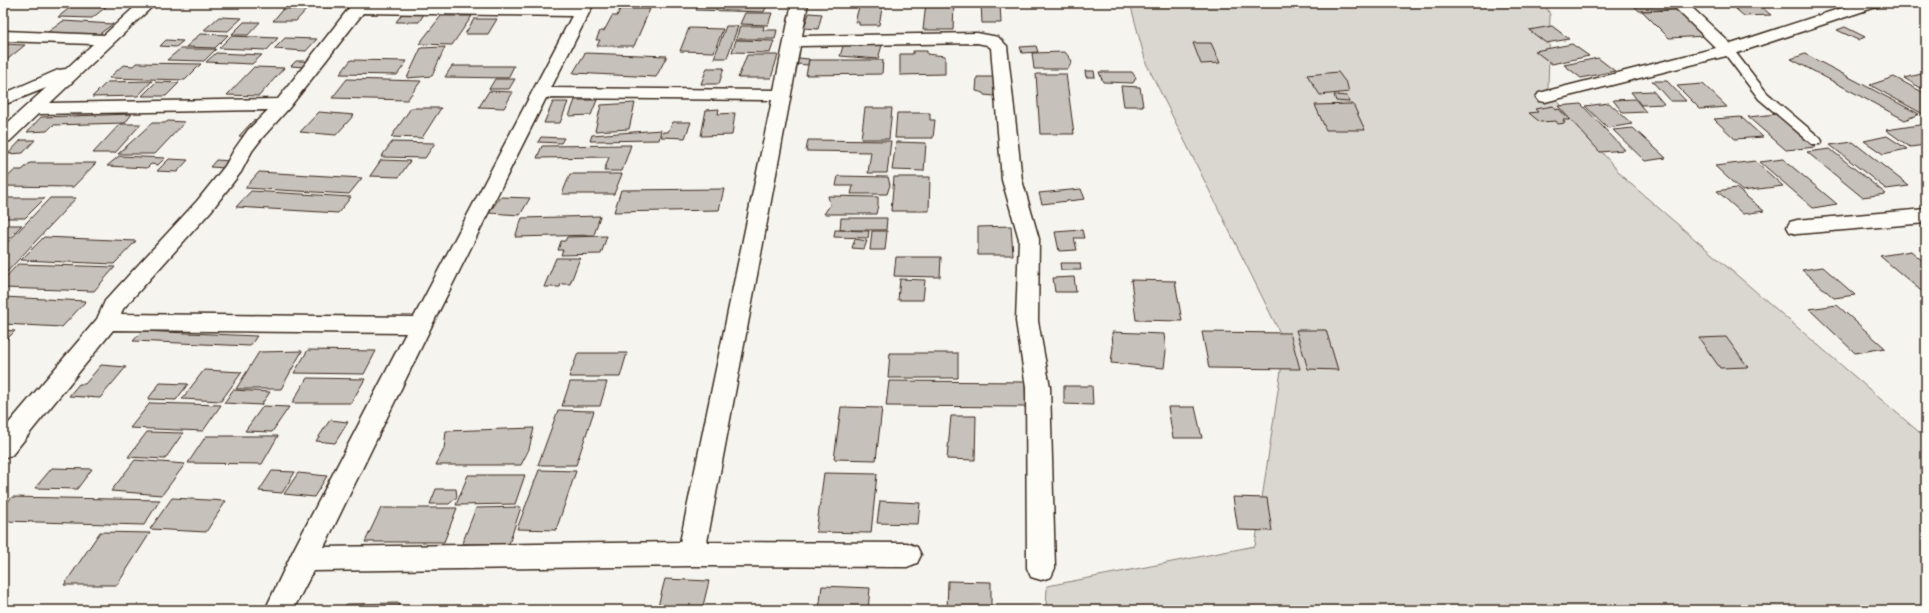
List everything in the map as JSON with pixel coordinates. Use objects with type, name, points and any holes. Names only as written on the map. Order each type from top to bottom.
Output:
[{"type":"street","points":[[3,138],[148,3]]},
{"type":"street","points":[[691,554],[800,3]]},
{"type":"street","points":[[1678,3],[1728,50]]},
{"type":"street","points":[[1545,97],[1728,50],[1873,3]]},
{"type":"street","points":[[3,448],[107,322],[113,306],[204,206],[234,168],[243,150],[283,104],[360,5],[584,7],[420,325],[279,610]]},
{"type":"street","points":[[3,36],[108,40]]},
{"type":"street","points":[[793,41],[977,38],[992,41],[998,46],[1012,180],[1028,239],[1027,321],[1038,387],[1041,568]]},
{"type":"street","points":[[3,100],[78,68]]},
{"type":"street","points":[[539,93],[783,95]]},
{"type":"street","points":[[34,109],[283,104]]},
{"type":"street","points":[[1797,227],[1926,216]]},
{"type":"street","points":[[107,322],[420,325]]},
{"type":"street","points":[[303,559],[691,554],[907,556]]},
{"type":"lane","points":[[1728,50],[1763,96],[1816,141]]},
{"type":"shaded area","points":[[1130,3],[1545,3],[1550,15],[1548,90],[1625,179],[1926,438],[1926,610],[1046,610],[1047,586],[1255,546],[1285,343],[1146,63]]},
{"type":"building","points":[[287,3],[354,3],[350,8],[283,7]]},
{"type":"building","points":[[699,3],[768,3],[764,12],[696,10]]},
{"type":"building","points":[[860,3],[883,3],[879,25],[859,25],[859,22],[855,22]]},
{"type":"building","points":[[926,3],[954,3],[953,30],[923,30]]},
{"type":"building","points":[[981,3],[1000,3],[1001,23],[982,23]]},
{"type":"building","points":[[1631,3],[1669,3],[1676,9],[1639,11]]},
{"type":"building","points":[[1729,3],[1757,3],[1771,15],[1744,16]]},
{"type":"building","points":[[1775,3],[1813,3],[1816,5],[1779,6]]},
{"type":"building","points":[[72,6],[106,7],[92,18],[58,17]]},
{"type":"building","points":[[283,9],[307,9],[296,21],[273,21]]},
{"type":"building","points":[[620,9],[650,9],[634,46],[597,46],[600,40],[596,40],[600,31],[604,31],[612,16],[617,16]]},
{"type":"building","points":[[1678,10],[1706,36],[1669,38],[1642,11]]},
{"type":"building","points":[[745,13],[772,13],[768,25],[740,24]]},
{"type":"building","points":[[809,13],[822,14],[818,29],[804,28]]},
{"type":"building","points":[[402,14],[424,14],[419,22],[396,22]]},
{"type":"building","points":[[441,16],[472,16],[452,45],[419,44]]},
{"type":"building","points":[[219,17],[242,18],[228,31],[204,30]]},
{"type":"building","points":[[474,19],[497,19],[488,34],[465,34]]},
{"type":"building","points":[[63,21],[113,24],[94,38],[44,35]]},
{"type":"building","points":[[244,22],[260,22],[248,35],[231,35]]},
{"type":"building","points":[[726,26],[738,26],[727,58],[714,58]]},
{"type":"building","points":[[740,26],[764,26],[763,30],[777,30],[775,39],[736,39]]},
{"type":"building","points":[[1552,26],[1569,39],[1546,43],[1529,30]]},
{"type":"building","points":[[1845,27],[1865,37],[1858,40],[1837,30]]},
{"type":"building","points":[[689,28],[723,29],[714,52],[680,51]]},
{"type":"building","points":[[200,34],[228,35],[215,48],[186,47]]},
{"type":"building","points":[[231,36],[278,38],[267,50],[219,48]]},
{"type":"building","points":[[285,38],[317,39],[306,51],[274,49]]},
{"type":"building","points":[[166,40],[183,41],[176,47],[160,46]]},
{"type":"building","points":[[736,40],[774,41],[770,53],[732,52]]},
{"type":"building","points":[[844,43],[882,45],[878,59],[840,56]]},
{"type":"building","points":[[1193,43],[1211,43],[1220,63],[1201,64]]},
{"type":"building","points":[[3,44],[25,45],[3,63]]},
{"type":"building","points":[[1572,44],[1589,56],[1552,64],[1535,51]]},
{"type":"building","points":[[1036,46],[1038,52],[1022,53],[1020,47]]},
{"type":"building","points":[[445,47],[432,76],[407,78],[421,48]]},
{"type":"building","points":[[180,49],[216,49],[204,61],[167,60]]},
{"type":"building","points":[[913,51],[927,51],[927,54],[945,56],[945,74],[900,75],[900,54],[913,54]]},
{"type":"building","points":[[1065,52],[1072,61],[1068,69],[1034,69],[1032,53]]},
{"type":"building","points":[[216,53],[262,55],[252,64],[206,62]]},
{"type":"building","points":[[585,53],[667,56],[656,77],[573,73]]},
{"type":"building","points":[[1805,54],[1919,114],[1905,120],[1791,59]]},
{"type":"building","points":[[747,55],[778,55],[771,78],[738,78]]},
{"type":"building","points":[[798,58],[809,59],[808,65],[796,64]]},
{"type":"building","points":[[1598,58],[1615,71],[1581,78],[1564,65]]},
{"type":"building","points":[[351,60],[407,61],[397,75],[340,74]]},
{"type":"building","points":[[809,60],[883,60],[882,74],[806,75]]},
{"type":"building","points":[[296,61],[309,61],[304,67],[291,66]]},
{"type":"building","points":[[136,63],[201,64],[185,80],[109,78],[123,65],[133,66]]},
{"type":"building","points":[[452,66],[514,66],[508,78],[445,77]]},
{"type":"building","points":[[254,67],[284,68],[259,96],[227,95]]},
{"type":"building","points":[[707,68],[724,68],[719,84],[701,84]]},
{"type":"building","points":[[1085,71],[1094,71],[1095,77],[1086,77]]},
{"type":"building","points":[[1099,72],[1132,72],[1136,78],[1133,83],[1103,82]]},
{"type":"building","points":[[1338,72],[1347,84],[1349,92],[1320,95],[1307,75]]},
{"type":"building","points":[[1926,73],[1926,91],[1904,78]]},
{"type":"building","points":[[1036,74],[1066,74],[1074,134],[1040,134]]},
{"type":"building","points":[[977,77],[995,77],[994,96],[984,95],[984,93],[976,91]]},
{"type":"building","points":[[1894,77],[1926,94],[1926,113],[1923,114],[1870,85]]},
{"type":"building","points":[[347,79],[421,81],[407,100],[332,98]]},
{"type":"building","points":[[495,79],[515,79],[509,89],[489,89]]},
{"type":"building","points":[[152,81],[138,96],[92,97],[107,82]]},
{"type":"building","points":[[1652,81],[1667,81],[1686,101],[1670,101]]},
{"type":"building","points":[[156,82],[179,83],[166,96],[142,96]]},
{"type":"building","points":[[1703,84],[1727,107],[1700,109],[1677,86]]},
{"type":"building","points":[[1121,86],[1140,87],[1143,106],[1124,106]]},
{"type":"building","points":[[489,91],[513,92],[504,108],[479,107]]},
{"type":"building","points":[[1653,91],[1664,104],[1641,105],[1631,92]]},
{"type":"building","points":[[1334,95],[1347,96],[1349,102],[1336,101]]},
{"type":"building","points":[[1635,99],[1646,112],[1623,113],[1613,100]]},
{"type":"building","points":[[575,100],[597,100],[591,115],[569,116]]},
{"type":"building","points":[[553,102],[568,102],[560,123],[544,123]]},
{"type":"building","points":[[635,103],[629,129],[595,131],[601,105]]},
{"type":"building","points":[[1609,103],[1632,124],[1608,128],[1585,106]]},
{"type":"building","points":[[1353,104],[1365,130],[1326,130],[1315,105]]},
{"type":"building","points":[[1581,104],[1625,150],[1600,152],[1558,106]]},
{"type":"building","points":[[1553,106],[1556,110],[1559,109],[1569,120],[1563,120],[1565,123],[1558,124],[1556,121],[1540,122],[1529,113],[1538,112],[1535,109]]},
{"type":"building","points":[[411,108],[441,108],[422,138],[391,137]]},
{"type":"building","points":[[865,108],[892,108],[889,139],[861,139]]},
{"type":"building","points":[[719,109],[718,114],[735,113],[732,135],[701,136],[706,110]]},
{"type":"building","points":[[319,112],[354,115],[336,135],[300,132]]},
{"type":"building","points":[[897,113],[930,113],[930,120],[935,120],[933,138],[895,138]]},
{"type":"building","points":[[132,114],[125,123],[53,125],[47,131],[27,132],[41,117]]},
{"type":"building","points":[[1777,114],[1816,147],[1786,150],[1748,117]]},
{"type":"building","points":[[1741,117],[1763,137],[1735,139],[1714,119]]},
{"type":"building","points":[[266,119],[250,137],[239,136],[253,121]]},
{"type":"building","points":[[168,121],[185,122],[155,154],[118,154],[152,123],[165,123]]},
{"type":"building","points":[[673,122],[691,122],[685,138],[661,137],[663,132],[668,132]]},
{"type":"building","points":[[120,124],[141,124],[115,153],[93,153]]},
{"type":"building","points":[[1926,124],[1926,145],[1910,147],[1886,130]]},
{"type":"building","points":[[1633,128],[1666,158],[1645,161],[1613,130]]},
{"type":"building","points":[[661,130],[659,140],[590,141],[592,135]]},
{"type":"building","points":[[1887,136],[1907,149],[1883,154],[1864,141]]},
{"type":"building","points":[[541,137],[564,138],[561,143],[538,142]]},
{"type":"building","points":[[21,140],[35,140],[23,153],[8,154]]},
{"type":"building","points":[[808,140],[891,141],[887,173],[868,173],[871,152],[806,151]]},
{"type":"building","points":[[392,142],[435,143],[425,158],[381,157]]},
{"type":"building","points":[[896,142],[926,143],[924,171],[892,170]]},
{"type":"building","points":[[1853,142],[1909,186],[1886,189],[1830,145]]},
{"type":"building","points":[[631,145],[622,171],[604,171],[609,157],[537,158],[542,146]]},
{"type":"building","points":[[1830,149],[1886,194],[1862,197],[1807,152]]},
{"type":"building","points":[[119,156],[165,158],[158,165],[151,164],[147,168],[107,166]]},
{"type":"building","points":[[169,159],[188,160],[177,172],[157,171]]},
{"type":"building","points":[[1783,159],[1837,204],[1813,208],[1760,162]]},
{"type":"building","points":[[216,160],[231,161],[225,168],[210,167]]},
{"type":"building","points":[[381,160],[410,161],[399,177],[370,176]]},
{"type":"building","points":[[1755,161],[1783,186],[1742,191],[1715,166]]},
{"type":"building","points":[[30,163],[96,163],[73,187],[3,186],[3,181],[15,170],[22,170]]},
{"type":"building","points":[[259,172],[362,178],[349,194],[245,188]]},
{"type":"building","points":[[570,174],[622,174],[614,194],[562,194]]},
{"type":"building","points":[[838,176],[888,177],[890,185],[887,194],[851,194],[853,186],[836,186]]},
{"type":"building","points":[[894,177],[930,177],[929,211],[891,211]]},
{"type":"building","points":[[1736,188],[1764,211],[1743,214],[1717,191]]},
{"type":"building","points":[[724,189],[719,210],[614,212],[621,190]]},
{"type":"building","points":[[1081,189],[1085,199],[1042,204],[1039,193]]},
{"type":"building","points":[[251,191],[351,197],[338,213],[236,207]]},
{"type":"building","points":[[828,196],[878,197],[876,214],[824,214],[830,205]]},
{"type":"building","points":[[500,197],[530,198],[520,215],[489,213]]},
{"type":"building","points":[[3,198],[45,198],[25,218],[3,218]]},
{"type":"building","points":[[50,198],[76,198],[6,273],[3,273],[3,247]]},
{"type":"building","points":[[600,216],[594,235],[515,237],[522,218]]},
{"type":"building","points":[[841,218],[887,218],[886,230],[840,230]]},
{"type":"building","points":[[3,225],[22,225],[3,244]]},
{"type":"building","points":[[1011,226],[1013,255],[978,255],[978,227]]},
{"type":"building","points":[[835,230],[869,231],[868,238],[834,237]]},
{"type":"building","points":[[1082,230],[1084,238],[1074,238],[1077,250],[1059,251],[1055,232]]},
{"type":"building","points":[[872,231],[887,231],[885,250],[870,250]]},
{"type":"building","points":[[607,236],[601,254],[561,255],[563,250],[558,250],[561,241],[565,241],[567,237]]},
{"type":"building","points":[[44,237],[136,241],[114,264],[21,260]]},
{"type":"building","points":[[855,239],[867,241],[864,249],[852,248]]},
{"type":"building","points":[[1911,251],[1926,264],[1926,295],[1880,256]]},
{"type":"building","points":[[896,257],[941,257],[940,277],[894,276]]},
{"type":"building","points":[[556,258],[580,258],[570,284],[561,284],[560,287],[544,287]]},
{"type":"building","points":[[1060,263],[1080,263],[1081,270],[1061,270]]},
{"type":"building","points":[[18,264],[115,267],[94,291],[3,288],[3,280]]},
{"type":"building","points":[[1823,267],[1855,295],[1834,298],[1802,270]]},
{"type":"building","points":[[1074,277],[1076,292],[1055,292],[1053,278]]},
{"type":"building","points":[[900,279],[925,280],[923,300],[898,300]]},
{"type":"building","points":[[1131,280],[1175,281],[1182,321],[1136,320]]},
{"type":"building","points":[[3,297],[86,301],[62,327],[3,324]]},
{"type":"building","points":[[1837,305],[1885,348],[1855,353],[1809,309]]},
{"type":"building","points":[[3,330],[15,331],[3,343]]},
{"type":"building","points":[[1296,330],[1326,330],[1338,370],[1308,369]]},
{"type":"building","points":[[142,331],[257,336],[250,346],[133,341]]},
{"type":"building","points":[[1112,332],[1164,334],[1166,351],[1164,368],[1111,363],[1113,347]]},
{"type":"building","points":[[1202,332],[1290,333],[1300,369],[1209,368]]},
{"type":"building","points":[[1726,337],[1748,367],[1720,368],[1699,338]]},
{"type":"building","points":[[308,350],[376,351],[364,374],[294,373]]},
{"type":"building","points":[[302,351],[281,389],[236,389],[259,352]]},
{"type":"building","points":[[578,353],[627,353],[620,377],[569,377]]},
{"type":"building","points":[[890,353],[958,353],[958,378],[888,378]]},
{"type":"building","points":[[101,365],[126,367],[100,398],[69,396],[79,384],[85,384]]},
{"type":"building","points":[[204,370],[242,372],[221,401],[182,399]]},
{"type":"building","points":[[307,378],[365,379],[351,403],[292,403]]},
{"type":"building","points":[[889,381],[1025,382],[1026,407],[886,406]]},
{"type":"building","points":[[570,382],[607,382],[600,406],[562,406]]},
{"type":"building","points":[[160,383],[188,384],[176,400],[148,399]]},
{"type":"building","points":[[1064,386],[1092,386],[1093,405],[1064,404]]},
{"type":"building","points":[[233,390],[270,392],[261,405],[224,403]]},
{"type":"building","points":[[150,403],[221,405],[203,431],[130,428]]},
{"type":"building","points":[[263,406],[289,407],[272,432],[245,431]]},
{"type":"building","points":[[841,407],[882,408],[876,460],[834,459]]},
{"type":"building","points":[[1168,407],[1195,407],[1202,438],[1173,438]]},
{"type":"building","points":[[558,410],[594,411],[576,465],[538,465]]},
{"type":"building","points":[[951,416],[976,416],[975,460],[947,459]]},
{"type":"building","points":[[330,420],[348,422],[335,443],[316,441]]},
{"type":"building","points":[[534,428],[529,449],[521,465],[436,465],[444,449],[446,431]]},
{"type":"building","points":[[147,432],[183,433],[165,459],[128,457]]},
{"type":"building","points":[[206,436],[278,436],[262,464],[188,463]]},
{"type":"building","points":[[135,460],[185,464],[162,495],[111,491]]},
{"type":"building","points":[[52,468],[92,469],[77,489],[35,488]]},
{"type":"building","points":[[539,470],[576,471],[556,530],[517,529]]},
{"type":"building","points":[[272,471],[295,472],[282,493],[259,491]]},
{"type":"building","points":[[298,473],[327,476],[314,497],[284,494]]},
{"type":"building","points":[[824,473],[877,474],[871,533],[816,532]]},
{"type":"building","points":[[468,475],[525,475],[515,504],[456,505]]},
{"type":"building","points":[[436,489],[456,489],[457,497],[449,504],[430,504]]},
{"type":"building","points":[[12,497],[160,500],[144,525],[3,521],[3,508]]},
{"type":"building","points":[[1233,497],[1267,498],[1272,531],[1238,530]]},
{"type":"building","points":[[172,498],[226,501],[206,532],[150,529]]},
{"type":"building","points":[[880,501],[920,503],[918,524],[877,523]]},
{"type":"building","points":[[521,507],[509,544],[462,544],[476,508]]},
{"type":"building","points":[[381,508],[457,508],[444,542],[365,542]]},
{"type":"building","points":[[100,532],[150,533],[117,585],[64,585]]},
{"type":"building","points":[[665,579],[709,581],[702,610],[657,610]]},
{"type":"building","points":[[948,581],[991,582],[991,610],[947,610]]},
{"type":"building","points":[[822,586],[870,588],[868,610],[819,610]]},
{"type":"building","points":[[400,603],[397,610],[343,610],[346,604]]},
{"type":"building","points":[[997,607],[1033,607],[1033,610],[997,610]]},
{"type":"building","points":[[576,608],[613,609],[613,610],[575,610]]}]
